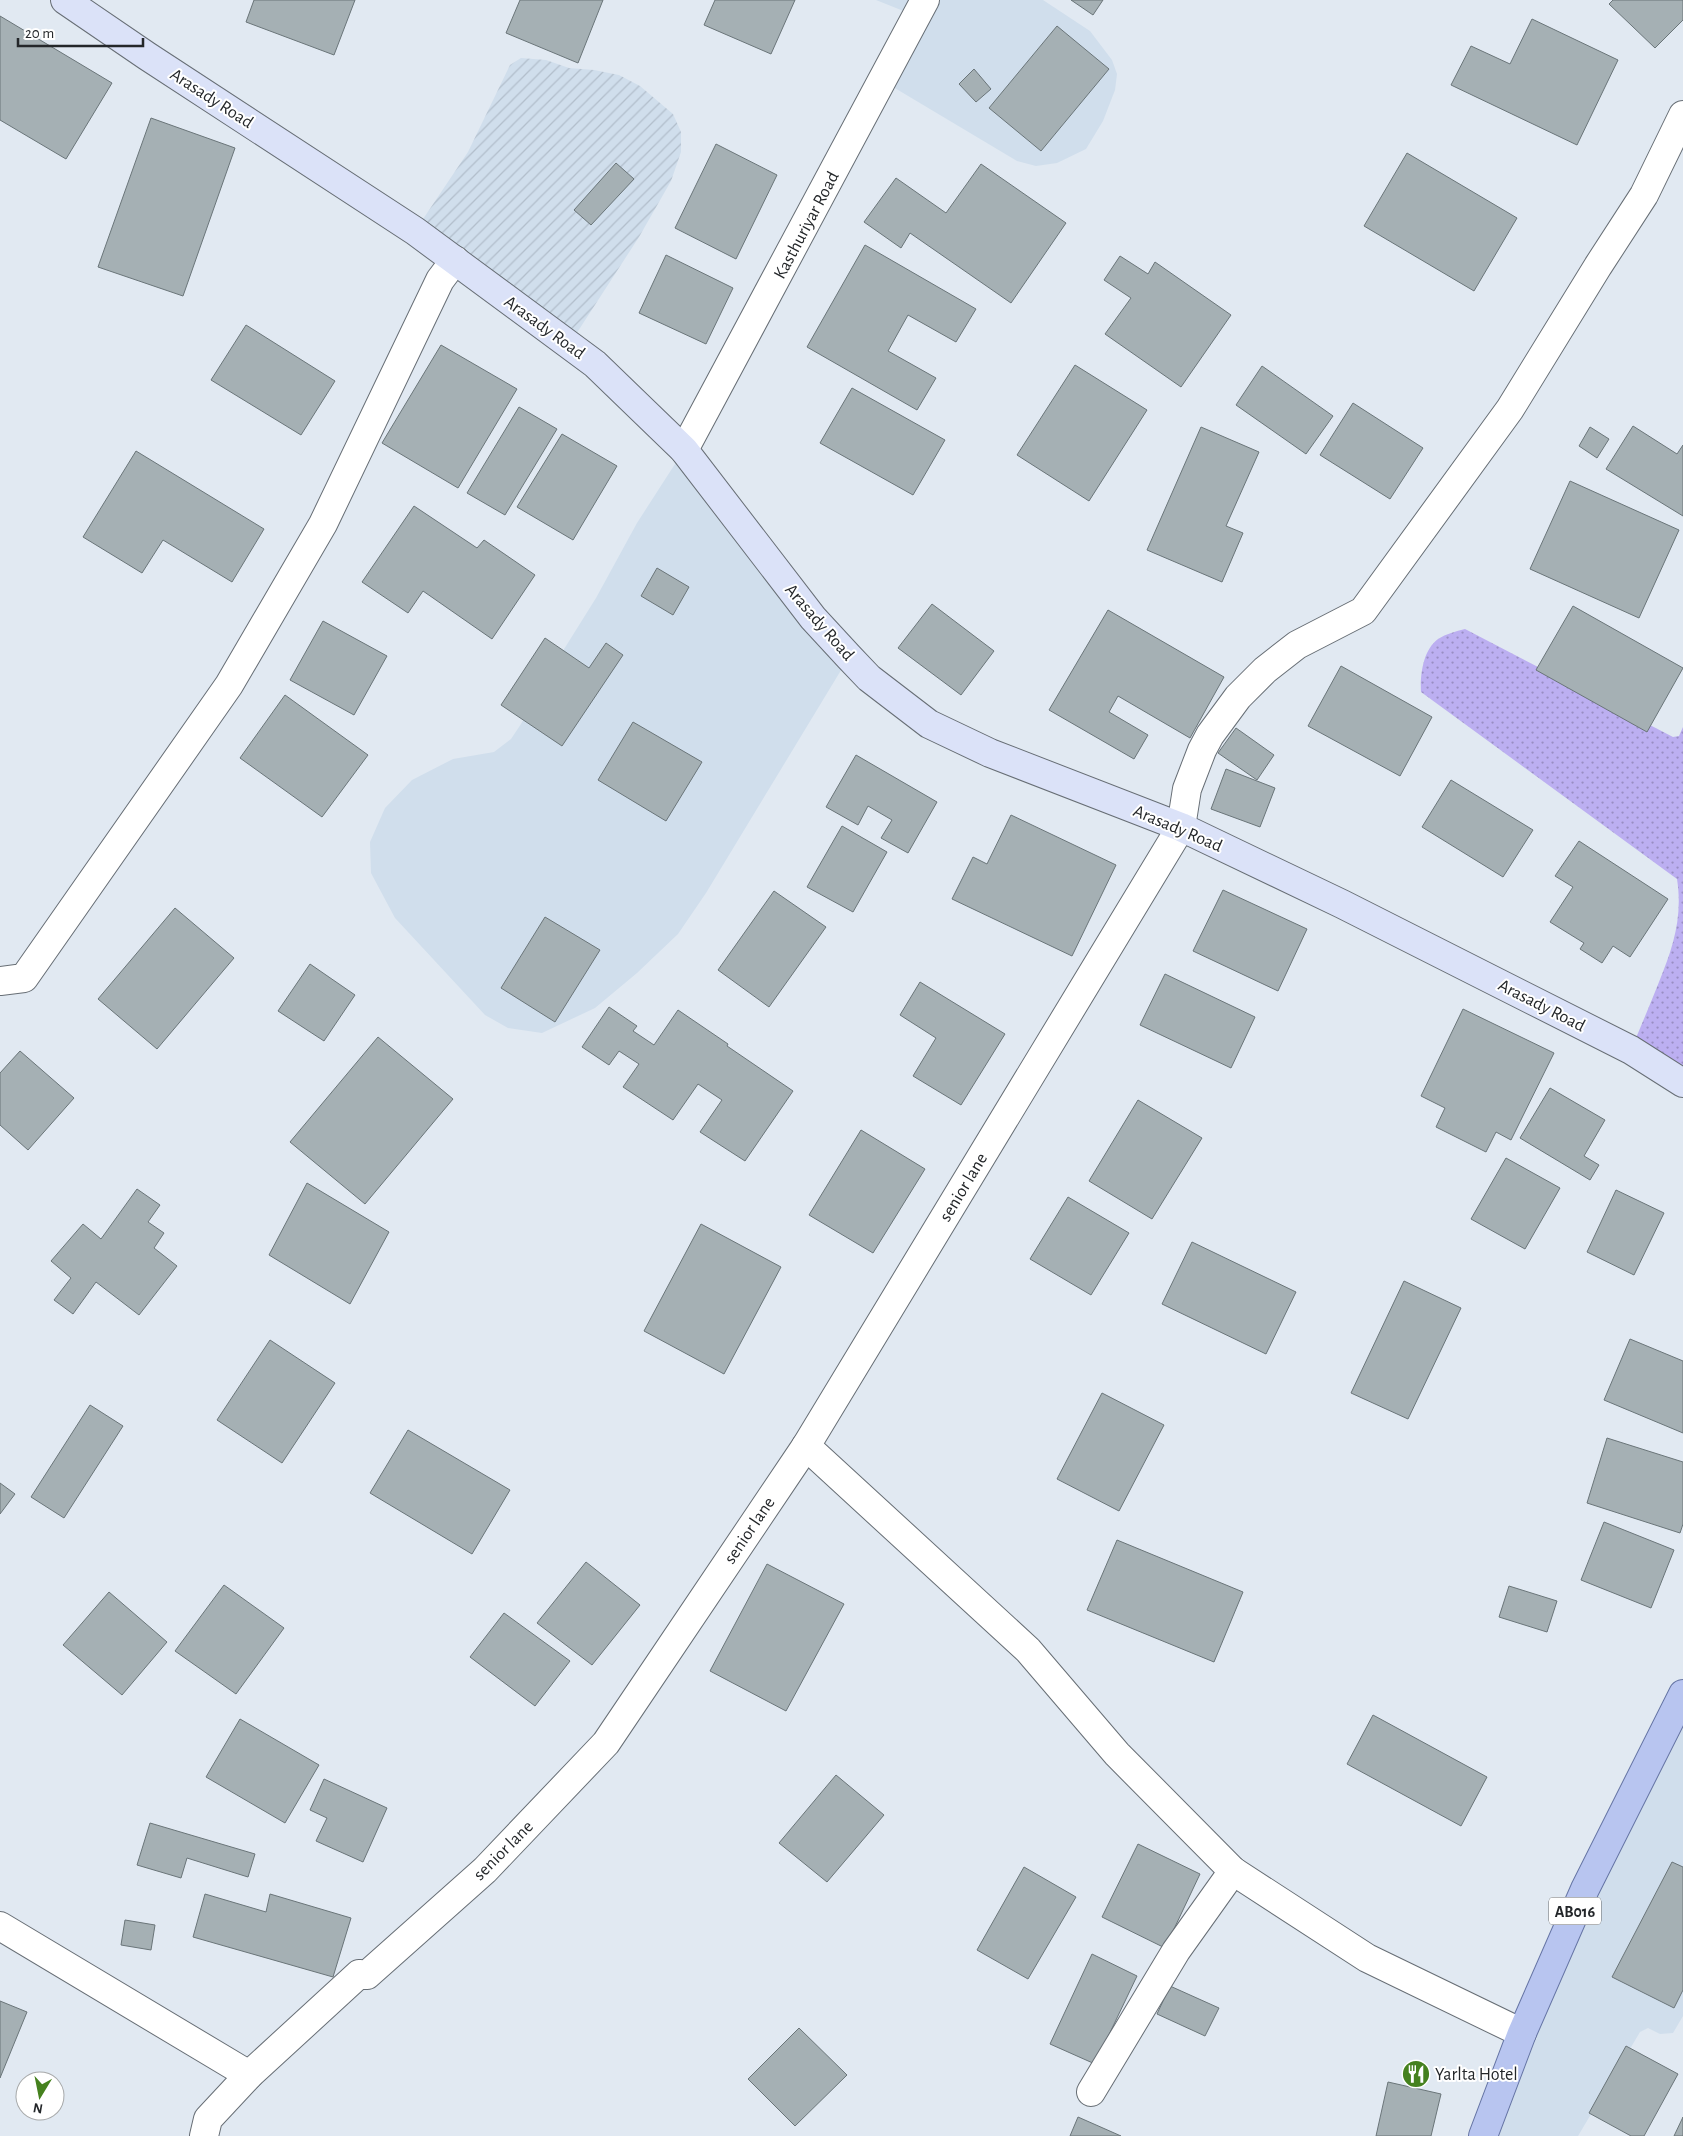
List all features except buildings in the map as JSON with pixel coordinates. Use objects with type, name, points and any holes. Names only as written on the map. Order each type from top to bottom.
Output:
[{"type":"main road","name":"Arasady Road","points":[[72,2],[415,231],[595,364],[684,450],[813,618],[869,678],[929,724],[990,753],[1181,827],[1342,904],[1631,1050],[1683,1083]]},
{"type":"main road","name":"AB016","points":[[1483,2136],[1522,2033],[1585,1889],[1683,1694]]},
{"type":"street","name":"Kasthuriyar Road","points":[[684,450],[925,0]]},
{"type":"street","points":[[1181,827],[1188,789],[1202,750],[1210,735],[1238,697],[1266,670],[1297,645],[1363,611],[1510,409],[1644,195],[1683,115]]},
{"type":"street","points":[[0,981],[24,978],[229,685],[323,524],[440,280],[455,260]]},
{"type":"street","name":"senior lane","points":[[204,2136],[208,2119],[249,2075],[359,1974],[367,1975],[485,1870],[606,1743],[806,1446],[1181,827]]},
{"type":"street","points":[[806,1446],[1028,1650],[1117,1754],[1233,1871],[1367,1958],[1522,2033]]},
{"type":"street","points":[[1091,2092],[1176,1951],[1233,1871]]},
{"type":"street","points":[[0,1926],[249,2075]]},
{"type":"shaded area","points":[[876,0],[1043,0],[1090,31],[1112,60],[1117,74],[1115,90],[1103,121],[1086,149],[1057,163],[1036,166],[1017,161],[883,81],[916,16]]},
{"type":"shaded area","points":[[521,58],[546,60],[569,68],[619,75],[640,86],[673,114],[681,132],[681,152],[671,181],[639,237],[569,345],[415,231],[468,152],[510,65]]},
{"type":"shaded area","points":[[684,450],[849,657],[706,893],[678,934],[637,973],[595,1008],[542,1033],[508,1028],[485,1015],[395,918],[371,873],[370,842],[385,808],[412,780],[453,759],[494,752],[511,739],[541,686],[596,598],[637,523]]},
{"type":"shaded area","points":[[1465,629],[1673,737],[1679,736],[1683,727],[1683,1083],[1631,1050],[1664,969],[1676,932],[1679,906],[1677,879],[1421,692],[1424,663],[1433,644],[1441,637]]},
{"type":"shaded area","points":[[1683,1694],[1683,2016],[1673,2033],[1660,2034],[1648,2028],[1640,2032],[1578,2136],[1483,2136]]},
{"type":"place","name":"Yarlta Hotel","points":[[1416,2074]]}]
